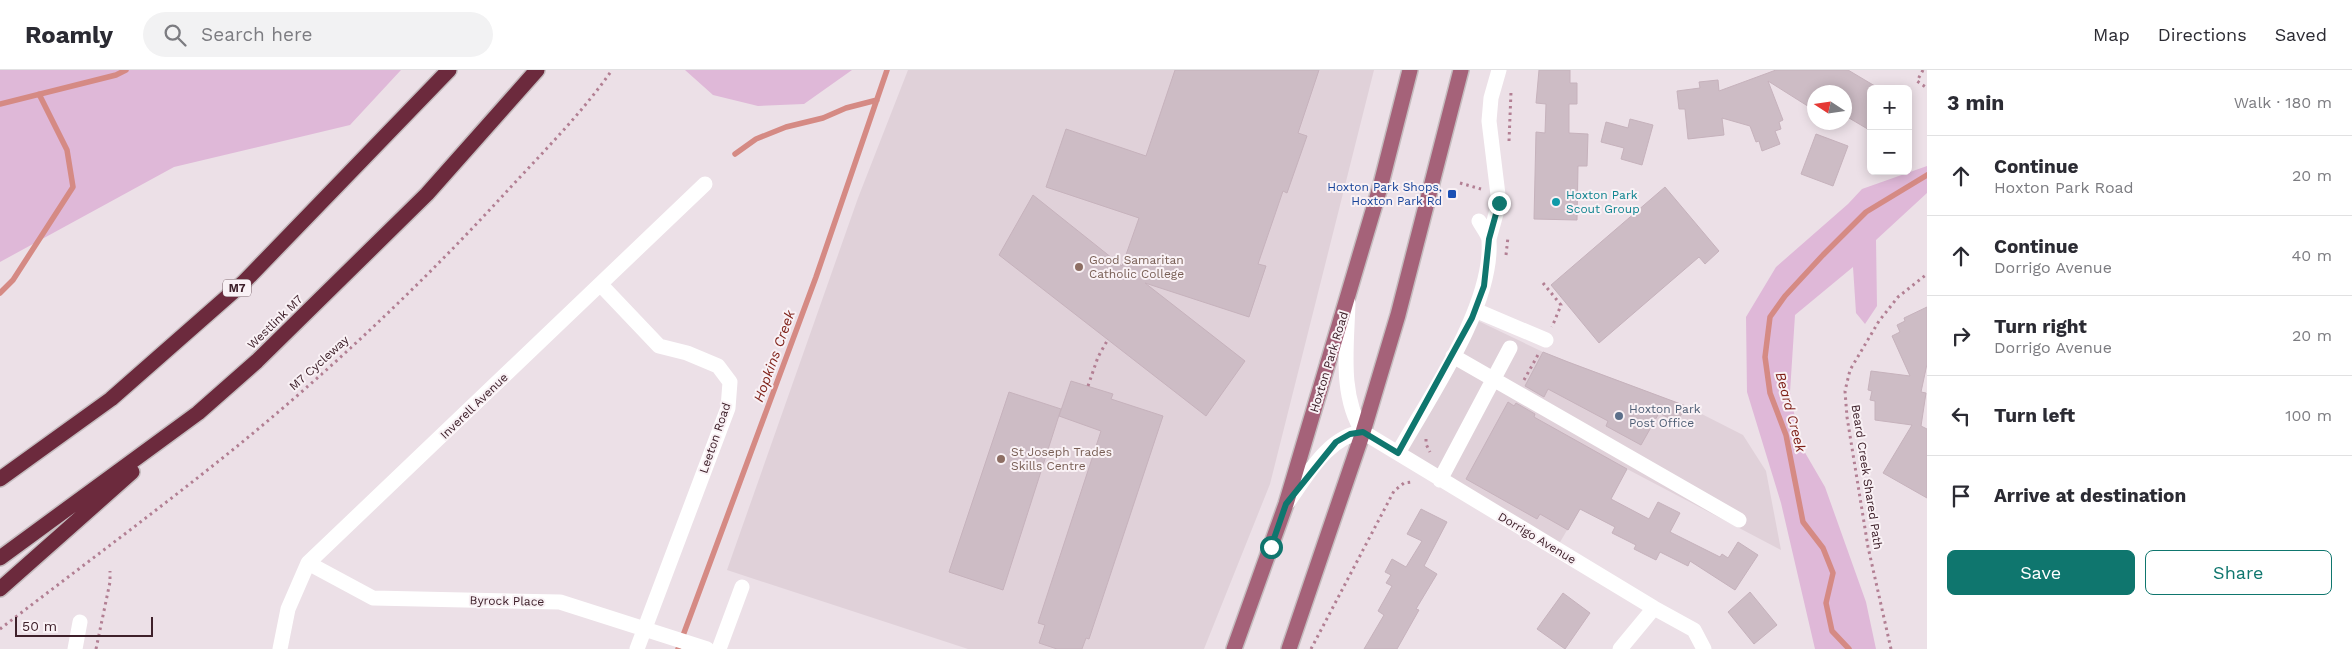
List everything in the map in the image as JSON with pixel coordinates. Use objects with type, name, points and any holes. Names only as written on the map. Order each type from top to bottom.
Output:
[{"type":"highway","name":"M7","points":[[0,479],[111,399],[243,283],[449,70]]},
{"type":"highway","name":"Westlink M7","points":[[0,558],[198,413],[256,361],[427,194],[537,70]]},
{"type":"highway","name":"M7","points":[[0,468],[111,399]]},
{"type":"highway","points":[[0,589],[198,413]]},
{"type":"main road","name":"Hoxton Park Road","points":[[1234,649],[1286,504],[1381,184],[1410,70]]},
{"type":"main road","points":[[1289,649],[1363,432],[1398,315],[1461,70]]},
{"type":"street","points":[[1398,453],[1452,356],[1475,310],[1484,286],[1489,239],[1499,203],[1491,150],[1489,121],[1499,70]]},
{"type":"street","name":"Inverell Avenue","points":[[280,649],[288,609],[308,563],[705,184]]},
{"type":"street","points":[[1479,221],[1489,239]]},
{"type":"street","name":"Leeton Road","points":[[601,285],[659,346],[687,353],[718,366],[730,382],[728,408],[637,649]]},
{"type":"street","points":[[1286,504],[1336,442],[1350,434],[1363,432],[1353,417],[1348,400],[1348,296]]},
{"type":"street","points":[[1475,310],[1546,340]]},
{"type":"street","points":[[1440,480],[1510,348]]},
{"type":"street","points":[[1452,356],[1739,520]]},
{"type":"street","name":"Dorrigo Avenue","points":[[1363,432],[1440,480],[1694,630],[1704,649]]},
{"type":"street","name":"Byrock Place","points":[[308,563],[373,598],[560,602],[707,649]]},
{"type":"street","points":[[719,649],[742,587]]},
{"type":"street","points":[[1620,649],[1654,608]]},
{"type":"street","points":[[75,649],[80,622]]},
{"type":"path","name":"M7 Cycleway","points":[[0,629],[236,447],[393,308],[468,234],[567,126],[612,70]]},
{"type":"path","points":[[1923,70],[1917,81],[1927,88]]},
{"type":"path","points":[[1460,183],[1489,191]]},
{"type":"path","name":"Beard Creek Shared Path","points":[[1891,649],[1868,547],[1847,417],[1845,390],[1850,370],[1879,322],[1898,297],[1927,274]]},
{"type":"path","points":[[1088,386],[1098,357],[1107,341]]},
{"type":"path","points":[[1311,649],[1394,491],[1409,481],[1415,483]]},
{"type":"path","points":[[96,649],[110,582],[110,571]]},
{"type":"shaded area","points":[[0,70],[401,70],[350,125],[174,167],[0,262]]},
{"type":"shaded area","points":[[685,70],[852,70],[804,104],[758,106],[713,95]]},
{"type":"shaded area","points":[[908,70],[1374,70],[1270,484],[1204,649],[968,649],[727,570],[858,198]]},
{"type":"shaded area","points":[[1927,166],[1927,193],[1876,240],[1877,306],[1865,324],[1856,313],[1853,267],[1795,315],[1790,392],[1800,444],[1825,487],[1866,602],[1876,649],[1815,649],[1781,503],[1747,392],[1746,317],[1776,267],[1848,204],[1862,189],[1902,175],[1912,175],[1912,171]]},
{"type":"shaded area","points":[[1472,318],[1543,352],[1686,406],[1743,435],[1766,471],[1781,550],[1627,469],[1616,489],[1597,479],[1556,549],[1398,453]]},
{"type":"building","points":[[1175,70],[1319,70],[1298,133],[1307,136],[1287,193],[1283,191],[1258,264],[1266,266],[1249,317],[1145,283],[1245,361],[1206,416],[999,255],[1033,195],[1122,266],[1139,218],[1046,187],[1066,129],[1146,156]]},
{"type":"building","points":[[1539,70],[1570,70],[1570,83],[1577,83],[1577,104],[1569,104],[1569,133],[1588,134],[1587,166],[1578,166],[1577,220],[1534,219],[1536,132],[1545,133],[1546,104],[1536,103]]},
{"type":"building","points":[[1776,70],[1848,70],[1873,85],[1867,85],[1867,129],[1852,120],[1852,85],[1807,85],[1807,106],[1768,81],[1783,120],[1779,122],[1781,129],[1775,131],[1780,144],[1762,151],[1759,141],[1756,142],[1750,126],[1722,118],[1724,135],[1688,139],[1685,109],[1679,109],[1677,91],[1700,88],[1699,82],[1718,80],[1719,91]]},
{"type":"building","points":[[1630,119],[1653,125],[1642,165],[1621,159],[1624,148],[1601,142],[1606,122],[1628,128]]},
{"type":"building","points":[[1816,134],[1848,146],[1833,186],[1801,174]]},
{"type":"building","points":[[1665,187],[1719,251],[1705,264],[1699,257],[1599,343],[1551,285]]},
{"type":"building","points":[[1927,307],[1927,364],[1921,392],[1926,393],[1921,426],[1927,429],[1927,498],[1883,473],[1912,425],[1875,420],[1875,401],[1870,400],[1872,391],[1868,390],[1871,371],[1910,376],[1892,336],[1900,332],[1897,325],[1905,321],[1904,318]]},
{"type":"building","points":[[1543,352],[1686,406],[1677,422],[1659,413],[1641,445],[1606,426],[1608,421],[1548,389],[1544,397],[1525,386]]},
{"type":"building","points":[[1071,381],[1113,394],[1111,399],[1163,416],[1089,639],[1086,638],[1082,649],[1057,649],[1039,643],[1045,625],[1038,623],[1101,431],[1059,416]]},
{"type":"building","points":[[1009,392],[1061,409],[1003,590],[949,572]]},
{"type":"building","points":[[1508,402],[1514,406],[1516,403],[1535,414],[1534,417],[1627,469],[1611,499],[1649,519],[1658,502],[1680,513],[1670,532],[1720,557],[1722,554],[1728,558],[1738,542],[1758,555],[1735,590],[1690,561],[1688,566],[1660,552],[1656,560],[1634,549],[1636,545],[1612,533],[1615,527],[1580,509],[1568,530],[1540,514],[1537,519],[1466,479]]},
{"type":"building","points":[[1421,509],[1447,522],[1424,566],[1437,574],[1416,609],[1419,610],[1397,649],[1364,649],[1384,615],[1378,611],[1392,586],[1386,583],[1391,575],[1385,572],[1392,559],[1406,567],[1422,541],[1407,534]]},
{"type":"building","points":[[1750,592],[1777,625],[1754,644],[1728,612]]},
{"type":"building","points":[[1563,593],[1590,613],[1565,649],[1537,629]]},
{"type":"waterway","points":[[0,104],[116,75],[126,70]]},
{"type":"waterway","name":"Hopkins Creek","points":[[678,649],[816,277],[887,70]]},
{"type":"waterway","points":[[0,293],[13,280],[73,187],[67,150],[39,94]]},
{"type":"waterway","points":[[735,154],[756,139],[786,127],[823,118],[846,108],[877,100]]},
{"type":"waterway","name":"Beard Creek","points":[[1849,649],[1832,631],[1826,603],[1833,573],[1823,548],[1803,522],[1786,435],[1770,393],[1765,357],[1770,317],[1785,296],[1866,212],[1927,175]]},
{"type":"place","name":"Hoxton Park Shops, Hoxton Park Rd","points":[[1452,194]]},
{"type":"place","name":"Hoxton Park Scout Group","points":[[1556,202]]},
{"type":"place","name":"Good Samaritan Catholic College","points":[[1079,267]]},
{"type":"place","name":"Hoxton Park Post Office","points":[[1619,416]]},
{"type":"place","name":"St Joseph Trades Skills Centre","points":[[1001,459]]},
{"type":"route","points":[[1271,547],[1286,504],[1314,466],[1336,442],[1350,434],[1363,432],[1398,453],[1472,318],[1484,286],[1489,239],[1499,203]]}]
